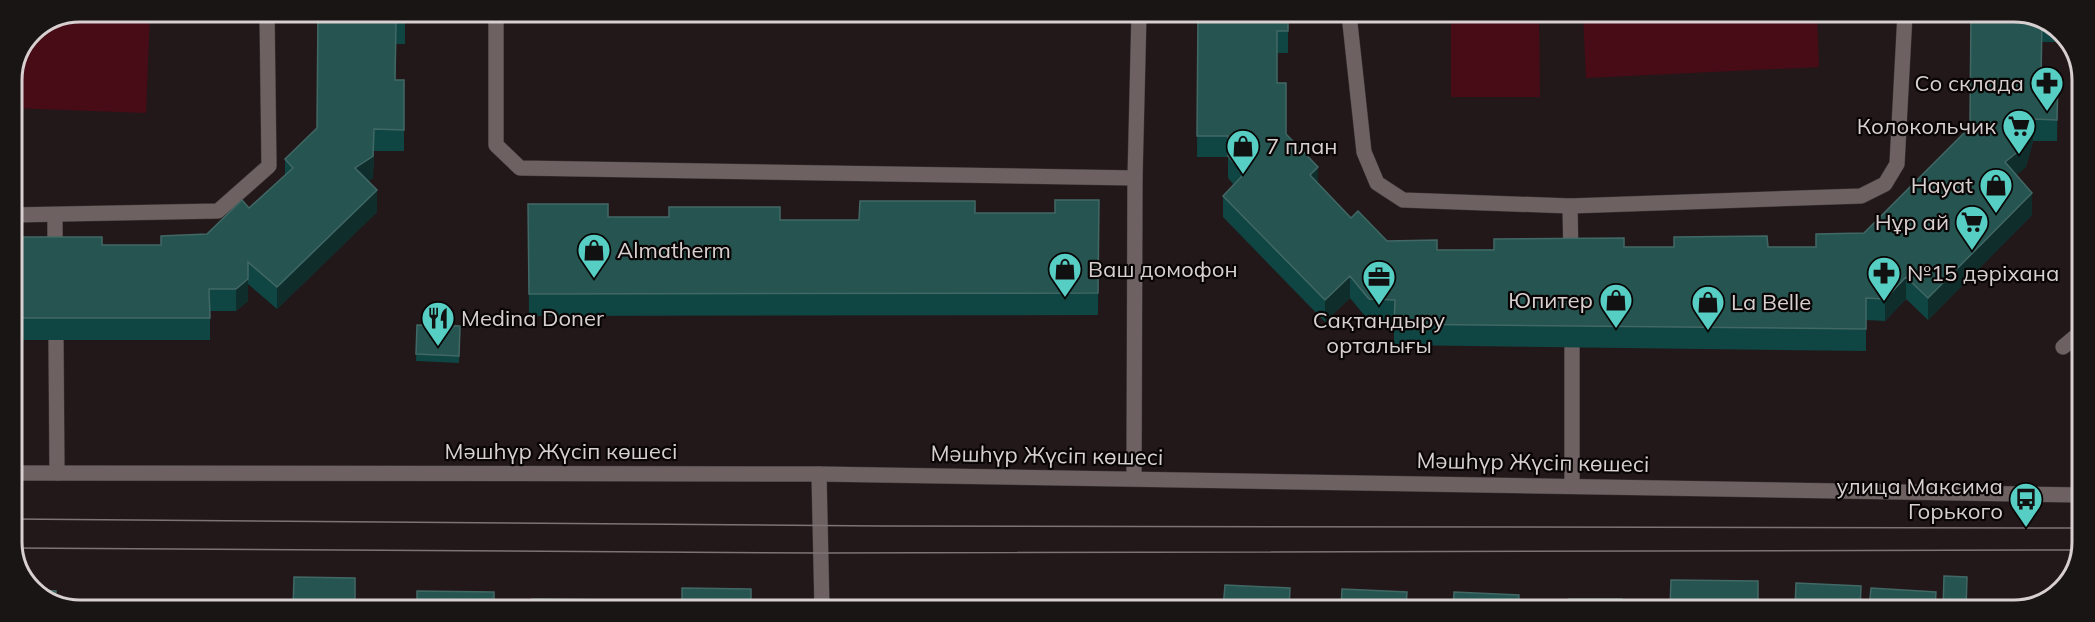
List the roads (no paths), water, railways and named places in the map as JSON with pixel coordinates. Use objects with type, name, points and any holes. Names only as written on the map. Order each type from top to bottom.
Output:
[{"type":"street","points":[[22,215],[218,212],[269,166],[267,22]]},
{"type":"street","points":[[496,22],[495,145],[520,168],[1135,178]]},
{"type":"street","points":[[1134,478],[1135,178],[1139,22]]},
{"type":"street","points":[[1350,22],[1364,152],[1377,183],[1403,200],[1570,206],[1861,196],[1885,184],[1897,164],[1905,22]]},
{"type":"street","points":[[1570,206],[1572,261]]},
{"type":"street","points":[[55,215],[55,259]]},
{"type":"street","points":[[2063,347],[2072,339]]},
{"type":"street","points":[[56,341],[57,473]]},
{"type":"street","points":[[1572,348],[1572,486]]},
{"type":"street","name":"Мәшһүр Жүсіп көшесі","points":[[23,473],[819,474],[2072,495]]},
{"type":"street","points":[[819,474],[822,600]]},
{"type":"tram line","points":[[23,519],[881,526],[2072,528]]},
{"type":"tram line","points":[[23,548],[821,553],[2072,550]]},
{"type":"place","name":"Со склада","points":[[2047,112]]},
{"type":"place","name":"Колокольчик","points":[[2019,155]]},
{"type":"place","name":"7 план","points":[[1243,175]]},
{"type":"place","name":"Hayat","points":[[1996,214]]},
{"type":"place","name":"Нұр ай","points":[[1972,251]]},
{"type":"place","name":"Almatherm","points":[[594,279]]},
{"type":"place","name":"Ваш домофон","points":[[1065,298]]},
{"type":"place","name":"№15 дәріхана","points":[[1884,302]]},
{"type":"place","name":"Сақтандыру орталығы","points":[[1379,306]]},
{"type":"place","name":"Юпитер","points":[[1616,329]]},
{"type":"place","name":"La Belle","points":[[1708,331]]},
{"type":"place","name":"Medina Doner","points":[[438,347]]},
{"type":"place","name":"улица Максима Горького","points":[[2026,528]]}]
